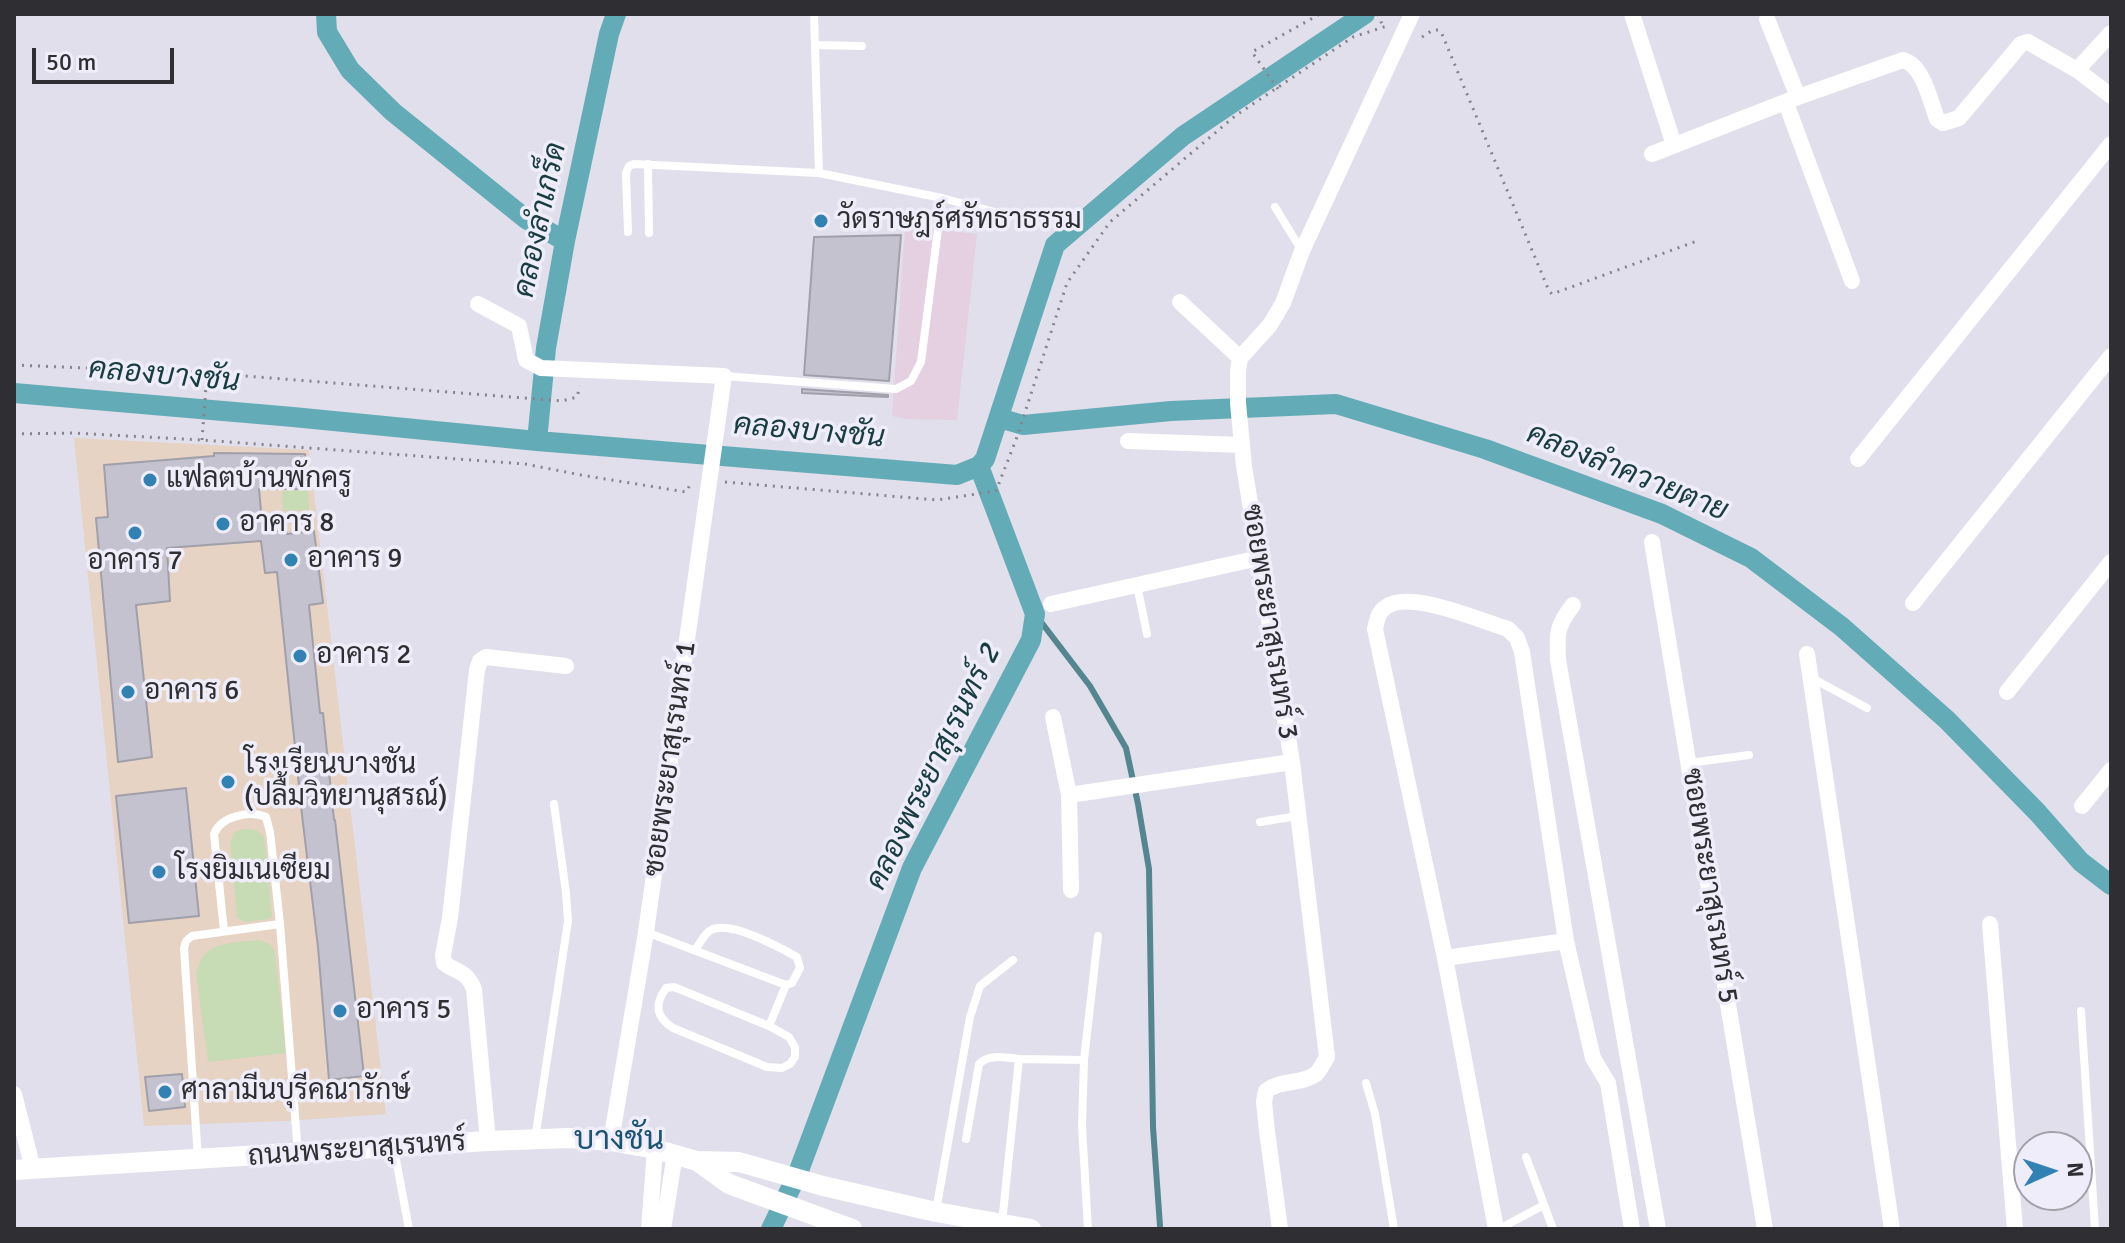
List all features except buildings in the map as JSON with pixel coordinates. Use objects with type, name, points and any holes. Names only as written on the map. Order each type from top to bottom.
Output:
[{"type":"street","points":[[1180,302],[1239,364],[1283,303],[1302,251],[1412,14]]},
{"type":"street","points":[[1632,14],[1674,145]]},
{"type":"street","points":[[1767,19],[1852,281]]},
{"type":"street","points":[[2077,70],[2111,33]]},
{"type":"street","points":[[1652,154],[1903,60],[1911,62],[1918,70],[1937,119],[1943,123],[1959,118],[2021,44],[2028,42],[2077,70],[2111,96]]},
{"type":"street","points":[[1858,459],[2111,144]]},
{"type":"street","points":[[478,304],[519,326],[526,360],[541,368],[724,376]]},
{"type":"street","points":[[1913,603],[2111,356]]},
{"type":"street","name":"ซอยพระยาสุเรนทร์ 3","points":[[1239,364],[1241,440],[1292,762],[1327,1057],[1317,1073],[1302,1080],[1275,1084],[1266,1091],[1264,1102],[1280,1229]]},
{"type":"street","name":"ซอยพระยาสุเรนทร์ 1","points":[[611,1141],[646,932],[724,376]]},
{"type":"street","points":[[1128,441],[1241,440]]},
{"type":"street","name":"ซอยพระยาสุเรนทร์ 5","points":[[1652,542],[1765,1229]]},
{"type":"street","points":[[1051,604],[1259,558]]},
{"type":"street","points":[[2007,692],[2111,562]]},
{"type":"street","points":[[1498,1229],[1445,958],[1375,629],[1378,615],[1387,605],[1404,600],[1424,601],[1508,629],[1517,638],[1522,652],[1566,941],[1593,1058],[1608,1083],[1632,1229]]},
{"type":"street","points":[[1573,605],[1560,622],[1558,660],[1658,1229]]},
{"type":"street","points":[[1807,654],[1892,1229]]},
{"type":"street","points":[[488,1141],[474,989],[470,978],[444,963],[443,955],[450,918],[477,670],[480,661],[486,657],[566,666]]},
{"type":"street","points":[[1053,717],[1069,795],[1071,890]]},
{"type":"street","points":[[1069,795],[1292,762]]},
{"type":"street","points":[[2082,806],[2111,770]]},
{"type":"street","points":[[1990,924],[2015,1229]]},
{"type":"street","points":[[1445,958],[1566,941]]},
{"type":"street","points":[[14,1094],[24,1170]]},
{"type":"street","name":"ถนนพระยาสุเรนทร์","points":[[24,1170],[569,1138],[611,1141],[697,1161],[739,1162],[823,1186],[936,1212],[1031,1229]]},
{"type":"street","points":[[649,1229],[665,1152]]},
{"type":"street","points":[[663,1229],[665,1152]]},
{"type":"street","name":"ถนนพระยาสุเรนทร์","points":[[697,1161],[729,1184],[852,1229]]},
{"type":"lane","points":[[814,14],[819,173]]},
{"type":"lane","points":[[816,45],[862,46]]},
{"type":"lane","points":[[628,232],[626,173],[629,166],[634,164],[819,173],[942,198],[1010,216]]},
{"type":"lane","points":[[648,164],[649,233]]},
{"type":"lane","points":[[724,376],[896,389],[911,381],[921,362],[942,198]]},
{"type":"lane","points":[[1275,207],[1302,251]]},
{"type":"lane","points":[[1137,585],[1147,634]]},
{"type":"lane","points":[[1811,677],[1867,708]]},
{"type":"lane","points":[[1689,763],[1749,755]]},
{"type":"lane","points":[[535,1140],[568,921],[554,804]]},
{"type":"lane","points":[[224,931],[214,834],[218,825],[227,819],[261,814],[269,823],[280,924],[298,1154]]},
{"type":"lane","points":[[1260,822],[1299,816]]},
{"type":"lane","points":[[198,1159],[186,941],[192,936],[280,924]]},
{"type":"lane","points":[[646,932],[786,985],[792,983],[800,968],[797,957],[740,931],[723,927],[705,934],[695,950]]},
{"type":"lane","points":[[1088,1229],[1082,1126],[1084,1060],[1098,936]]},
{"type":"lane","points":[[936,1212],[976,995],[980,986],[1013,960]]},
{"type":"lane","points":[[769,1026],[786,985]]},
{"type":"lane","points":[[674,987],[769,1026],[789,1037],[795,1047],[795,1057],[782,1068],[767,1067],[673,1028],[659,1016],[661,995],[666,988],[674,987]]},
{"type":"lane","points":[[2081,1011],[2095,1229]]},
{"type":"lane","points":[[966,1139],[979,1064],[984,1059],[1084,1060]]},
{"type":"lane","points":[[1002,1224],[1019,1059]]},
{"type":"lane","points":[[1366,1083],[1375,1114],[1394,1229]]},
{"type":"lane","points":[[394,1149],[409,1229]]},
{"type":"lane","points":[[1526,1157],[1553,1229]]},
{"type":"lane","points":[[1498,1229],[1544,1205]]},
{"type":"path","points":[[1278,89],[1252,52],[1320,14]]},
{"type":"path","points":[[719,481],[937,500],[996,491],[1017,437],[1067,283],[1110,222],[1235,116],[1353,37],[1384,28]]},
{"type":"path","points":[[1394,52],[1433,30],[1442,34],[1552,294],[1697,241]]},
{"type":"path","points":[[14,365],[207,373],[562,401],[577,397],[579,392],[574,370]]},
{"type":"path","points":[[202,440],[207,373]]},
{"type":"path","points":[[14,434],[72,433],[202,440],[525,464],[686,492],[692,479]]},
{"type":"shaded area","points":[[905,226],[977,234],[957,420],[892,416]]},
{"type":"shaded area","name":"โรงเรียนบางชัน (ปลื้มวิทยานุสรณ์)","points":[[74,438],[309,450],[386,1114],[144,1126]]},
{"type":"green space","points":[[308,490],[309,510],[283,511],[282,491]]},
{"type":"green space","points":[[243,829],[258,831],[264,837],[272,916],[269,919],[245,922],[237,918],[230,842],[235,832]]},
{"type":"green space","points":[[260,940],[269,944],[275,952],[286,1053],[208,1062],[196,973],[199,964],[204,955],[215,947]]},
{"type":"waterway","points":[[326,14],[327,32],[350,70],[393,112],[526,219],[565,241]]},
{"type":"waterway","name":"คลองลำเกร็ด","points":[[537,441],[546,348],[565,241],[609,34],[616,14]]},
{"type":"waterway","name":"คลองบางชัน","points":[[14,393],[537,441],[957,475],[979,466],[985,459],[1055,245],[1183,136],[1365,14]]},
{"type":"waterway","name":"คลองลำควายตาย","points":[[999,418],[1023,425],[1171,411],[1336,404],[1485,449],[1662,514],[1751,558],[1842,627],[1947,720],[2081,862],[2111,885]]},
{"type":"waterway","name":"คลองพระยาสุเรนทร์ 2","points":[[771,1229],[798,1173],[912,868],[1031,640],[1035,614],[979,466]]},
{"type":"waterway","points":[[1035,614],[1090,686],[1126,748],[1138,804],[1149,869],[1153,1127],[1160,1226]]},
{"type":"place","name":"วัดราษฎร์ศรัทธาธรรม","points":[[821,221]]},
{"type":"place","name":"แฟลตบ้านพักครู","points":[[150,480]]},
{"type":"place","name":"อาคาร 8","points":[[223,524]]},
{"type":"place","name":"อาคาร 7","points":[[135,533]]},
{"type":"place","name":"อาคาร 9","points":[[291,560]]},
{"type":"place","name":"อาคาร 2","points":[[300,656]]},
{"type":"place","name":"อาคาร 6","points":[[128,692]]},
{"type":"place","name":"โรงเรียนบางชัน (ปลื้มวิทยานุสรณ์)","points":[[228,782]]},
{"type":"place","name":"โรงยิมเนเซียม","points":[[159,872]]},
{"type":"place","name":"อาคาร 5","points":[[340,1011]]},
{"type":"place","name":"ศาลามีนบุรีคณารักษ์","points":[[165,1092]]},
{"type":"district","name":"บางชัน","points":[[619,1141]]}]
